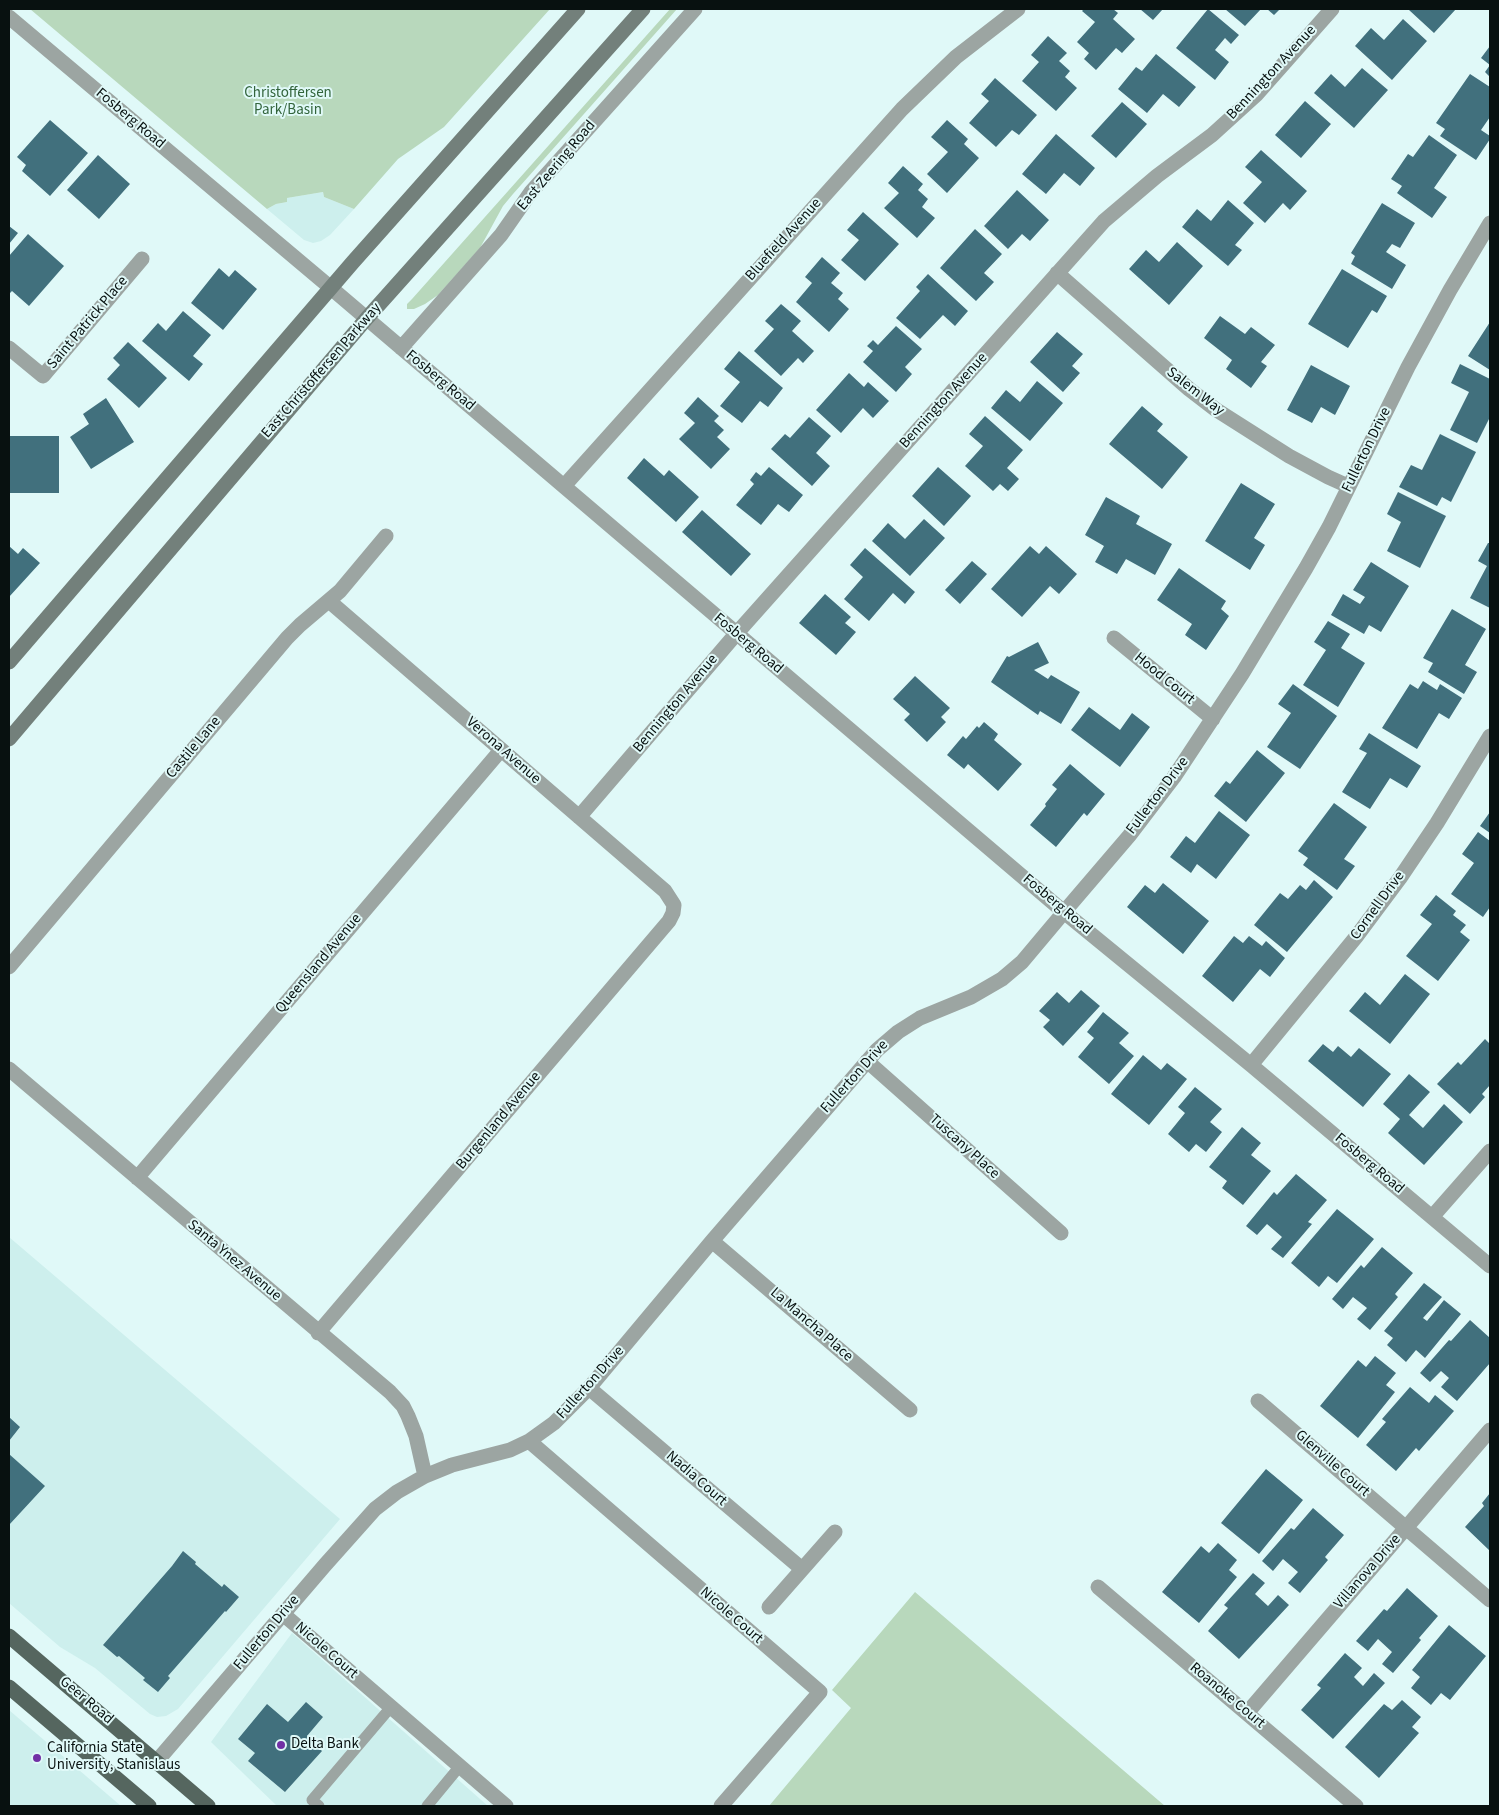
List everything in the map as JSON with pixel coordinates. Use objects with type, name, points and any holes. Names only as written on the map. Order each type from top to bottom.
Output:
[{"type":"main road","name":"Geer Road","points":[[9,1636],[158,1761],[208,1806]]},
{"type":"main road","points":[[9,1687],[149,1806]]},
{"type":"street","points":[[9,662],[331,288],[578,9]]},
{"type":"street","name":"East Christoffersen Parkway","points":[[9,739],[367,318],[643,9]]},
{"type":"street","name":"East Zeering Road","points":[[401,348],[508,226],[531,192],[695,9]]},
{"type":"street","name":"Bluefield Avenue","points":[[564,486],[902,108],[956,58],[1018,9]]},
{"type":"street","name":"Bennington Avenue","points":[[580,817],[736,634],[1104,221],[1158,176],[1212,135],[1256,95],[1332,9]]},
{"type":"street","name":"Fosberg Road","points":[[9,17],[367,318],[1064,912],[1490,1266]]},
{"type":"street","name":"Fullerton Drive","points":[[158,1761],[375,1509],[397,1492],[425,1476],[452,1466],[502,1453],[529,1441],[558,1420],[589,1388],[712,1241],[867,1061],[898,1032],[920,1018],[977,994],[1002,979],[1022,962],[1149,811],[1213,719],[1290,596],[1329,527],[1408,366],[1490,223]]},
{"type":"street","name":"Saint Patrick Place","points":[[9,348],[42,376],[142,259]]},
{"type":"street","name":"Salem Way","points":[[1057,274],[1189,389],[1215,409],[1290,456],[1328,478],[1348,486]]},
{"type":"street","name":"Castile Lane","points":[[9,967],[287,638],[351,579],[386,536]]},
{"type":"street","name":"Verona Avenue","points":[[329,601],[665,891],[674,905]]},
{"type":"street","name":"Hood Court","points":[[1114,638],[1213,719]]},
{"type":"street","name":"Cornell Drive","points":[[1250,1065],[1351,944],[1400,878],[1437,823],[1490,736]]},
{"type":"street","name":"Queensland Avenue","points":[[136,1178],[502,750]]},
{"type":"street","name":"Burgenland Avenue","points":[[318,1333],[669,921],[674,905]]},
{"type":"street","name":"Tuscany Place","points":[[867,1061],[1061,1234]]},
{"type":"street","name":"Santa Ynez Avenue","points":[[9,1069],[318,1333],[390,1392],[402,1406],[416,1436],[425,1476]]},
{"type":"street","points":[[1432,1217],[1490,1151]]},
{"type":"street","name":"La Mancha Place","points":[[712,1241],[910,1410]]},
{"type":"street","name":"Nadia Court","points":[[589,1388],[802,1570]]},
{"type":"street","name":"Glenville Court","points":[[1258,1401],[1490,1600]]},
{"type":"street","name":"Villanova Drive","points":[[1247,1713],[1490,1430]]},
{"type":"street","name":"Nicole Court","points":[[529,1441],[820,1692],[721,1806]]},
{"type":"street","points":[[769,1607],[835,1532]]},
{"type":"street","name":"Roanoke Court","points":[[1098,1586],[1356,1806]]},
{"type":"street","name":"Nicole Court","points":[[283,1614],[506,1806]]},
{"type":"lane","points":[[319,1806],[312,1800],[391,1707]]},
{"type":"lane","points":[[434,1804],[460,1766]]},
{"type":"shaded area","points":[[323,192],[324,197],[354,209],[330,235],[321,241],[313,243],[304,240],[267,209],[276,204],[287,202],[287,198]]},
{"type":"shaded area","points":[[9,1237],[340,1519],[178,1709],[166,1716],[157,1717],[150,1714],[95,1668],[60,1647],[9,1603]]},
{"type":"shaded area","points":[[292,1633],[488,1806],[277,1806],[211,1742]]},
{"type":"shaded area","name":"California State University, Stanislaus","points":[[9,1710],[121,1806],[9,1806]]},
{"type":"green space","name":"Christoffersen Park/Basin","points":[[30,9],[550,9],[444,127],[398,159],[354,209],[324,197],[323,192],[287,198],[287,202],[276,204],[267,209]]},
{"type":"green space","points":[[670,9],[677,9],[503,206],[480,248],[438,295],[414,309],[407,309],[407,304]]},
{"type":"green space","points":[[915,1592],[1165,1806],[769,1806],[851,1708],[832,1690]]},
{"type":"building","points":[[1084,9],[1113,9],[1118,13],[1113,19],[1135,39],[1122,53],[1116,48],[1096,70],[1084,59],[1089,53],[1077,42],[1095,22],[1082,11]]},
{"type":"building","points":[[1140,9],[1163,9],[1153,20]]},
{"type":"building","points":[[1208,9],[1239,35],[1231,44],[1225,38],[1215,50],[1229,62],[1215,80],[1176,48]]},
{"type":"building","points":[[1225,9],[1261,9],[1245,26]]},
{"type":"building","points":[[1267,9],[1280,9],[1274,15]]},
{"type":"building","points":[[1456,9],[1434,33],[1409,10]]},
{"type":"building","points":[[1403,19],[1427,41],[1392,80],[1355,46],[1371,28],[1384,40]]},
{"type":"building","points":[[1048,36],[1067,53],[1059,61],[1070,71],[1065,77],[1077,88],[1056,111],[1022,81],[1039,62],[1031,55]]},
{"type":"building","points":[[1490,46],[1490,65],[1481,58]]},
{"type":"building","points":[[1156,54],[1196,87],[1179,107],[1163,94],[1147,113],[1118,89],[1136,67],[1142,71]]},
{"type":"building","points":[[1490,65],[1490,77],[1485,72]]},
{"type":"building","points":[[1362,68],[1388,90],[1354,128],[1314,93],[1331,74],[1345,87]]},
{"type":"building","points":[[1470,74],[1490,87],[1490,117],[1481,130],[1490,136],[1490,139],[1476,160],[1440,136],[1445,129],[1436,123]]},
{"type":"building","points":[[995,78],[1037,115],[1019,135],[1012,130],[996,147],[969,123],[989,101],[981,94]]},
{"type":"building","points":[[1305,101],[1331,124],[1301,158],[1275,135]]},
{"type":"building","points":[[1122,102],[1147,124],[1116,158],[1091,136]]},
{"type":"building","points":[[50,120],[88,153],[50,196],[22,171],[26,165],[17,157]]},
{"type":"building","points":[[947,120],[968,139],[964,144],[979,158],[947,193],[927,174],[948,152],[931,137]]},
{"type":"building","points":[[1056,134],[1095,168],[1080,186],[1064,173],[1046,194],[1022,174]]},
{"type":"building","points":[[1429,135],[1457,155],[1434,188],[1447,197],[1432,218],[1397,193],[1402,186],[1391,179],[1408,154],[1413,157]]},
{"type":"building","points":[[1261,150],[1307,191],[1290,210],[1283,203],[1265,223],[1243,203],[1262,182],[1245,167]]},
{"type":"building","points":[[98,155],[130,184],[99,219],[67,190]]},
{"type":"building","points":[[903,166],[923,184],[918,190],[928,199],[922,207],[935,218],[917,238],[884,208],[899,193],[888,183]]},
{"type":"building","points":[[1017,190],[1049,220],[1030,241],[1022,234],[1008,249],[984,226]]},
{"type":"building","points":[[1228,200],[1254,223],[1235,245],[1242,250],[1228,266],[1182,227],[1197,209],[1211,221]]},
{"type":"building","points":[[1382,203],[1415,223],[1400,248],[1392,244],[1386,252],[1406,265],[1392,289],[1351,264],[1355,256],[1351,253]]},
{"type":"building","points":[[863,212],[899,244],[865,281],[841,260],[859,240],[847,230]]},
{"type":"building","points":[[9,226],[18,233],[9,244]]},
{"type":"building","points":[[975,229],[1002,254],[984,273],[994,282],[976,301],[940,268]]},
{"type":"building","points":[[28,234],[64,266],[29,306],[12,291],[9,294],[9,256]]},
{"type":"building","points":[[1177,242],[1203,266],[1169,305],[1129,269],[1146,250],[1159,262]]},
{"type":"building","points":[[822,257],[840,273],[831,283],[843,293],[838,299],[849,309],[829,332],[796,302],[812,283],[805,277]]},
{"type":"building","points":[[219,268],[229,277],[235,270],[257,289],[223,330],[191,303]]},
{"type":"building","points":[[1342,269],[1387,296],[1377,313],[1372,310],[1348,348],[1308,324]]},
{"type":"building","points":[[928,274],[968,311],[955,326],[943,315],[920,339],[896,318],[920,291],[916,287]]},
{"type":"building","points":[[781,304],[801,321],[792,331],[814,351],[803,363],[798,358],[781,376],[754,351],[774,329],[765,321]]},
{"type":"building","points":[[183,311],[211,335],[193,356],[203,364],[189,381],[142,341],[158,323],[166,331]]},
{"type":"building","points":[[1220,316],[1245,334],[1251,327],[1275,345],[1261,362],[1267,366],[1251,388],[1226,369],[1232,360],[1204,338]]},
{"type":"building","points":[[1490,322],[1490,370],[1468,356]]},
{"type":"building","points":[[896,326],[922,349],[905,367],[912,374],[896,392],[863,362],[873,351],[867,346],[873,340],[878,345]]},
{"type":"building","points":[[1057,332],[1083,354],[1072,366],[1080,373],[1063,392],[1030,362]]},
{"type":"building","points":[[128,342],[167,378],[139,408],[107,379],[120,365],[113,358]]},
{"type":"building","points":[[739,351],[783,388],[768,407],[760,401],[742,423],[720,406],[740,382],[724,369]]},
{"type":"building","points":[[1460,364],[1490,379],[1490,417],[1477,443],[1450,430],[1469,392],[1451,383]]},
{"type":"building","points":[[1311,365],[1350,386],[1335,415],[1321,407],[1312,423],[1287,410]]},
{"type":"building","points":[[849,373],[864,387],[868,382],[889,401],[873,418],[863,408],[841,433],[816,410]]},
{"type":"building","points":[[1037,381],[1063,403],[1030,441],[991,408],[1006,390],[1020,402]]},
{"type":"building","points":[[698,397],[719,416],[714,421],[724,430],[717,437],[730,449],[711,469],[679,439],[695,423],[684,413]]},
{"type":"building","points":[[106,398],[134,442],[91,469],[70,437],[89,424],[83,414]]},
{"type":"building","points":[[1142,406],[1163,424],[1157,431],[1188,457],[1162,489],[1109,444]]},
{"type":"building","points":[[985,416],[1023,450],[1007,468],[1019,479],[1008,491],[1000,484],[993,491],[965,466],[983,446],[969,434]]},
{"type":"building","points":[[809,417],[831,436],[816,453],[830,466],[812,486],[771,449],[785,434],[790,438]]},
{"type":"building","points":[[1440,434],[1476,452],[1451,502],[1442,497],[1437,506],[1399,487],[1411,465],[1422,470]]},
{"type":"building","points":[[9,436],[59,436],[59,493],[9,493]]},
{"type":"building","points":[[644,458],[664,476],[669,470],[699,497],[676,522],[627,478]]},
{"type":"building","points":[[769,467],[803,495],[789,512],[778,504],[761,525],[736,505],[754,484],[750,480],[756,472],[761,476]]},
{"type":"building","points":[[938,467],[971,496],[944,526],[912,496]]},
{"type":"building","points":[[1241,483],[1275,504],[1254,538],[1265,545],[1250,570],[1205,541]]},
{"type":"building","points":[[1398,492],[1446,516],[1420,568],[1387,551],[1401,522],[1387,514]]},
{"type":"building","points":[[1106,497],[1140,516],[1136,524],[1172,544],[1155,575],[1126,559],[1117,574],[1095,562],[1104,546],[1085,535]]},
{"type":"building","points":[[702,510],[751,554],[731,576],[682,532]]},
{"type":"building","points":[[924,519],[945,538],[910,576],[872,541],[888,523],[905,539]]},
{"type":"building","points":[[1488,543],[1490,543],[1490,608],[1470,598],[1487,566],[1478,561]]},
{"type":"building","points":[[9,546],[18,554],[23,548],[40,563],[9,597]]},
{"type":"building","points":[[1030,546],[1039,554],[1046,546],[1077,574],[1059,594],[1050,586],[1022,617],[991,589]]},
{"type":"building","points":[[865,548],[915,592],[905,604],[893,593],[869,621],[844,599],[863,577],[850,565]]},
{"type":"building","points":[[972,561],[987,574],[960,604],[945,590]]},
{"type":"building","points":[[1371,562],[1409,586],[1381,632],[1369,625],[1364,634],[1331,615],[1343,594],[1360,604],[1365,597],[1353,590]]},
{"type":"building","points":[[1179,568],[1226,601],[1221,609],[1229,616],[1206,650],[1185,635],[1192,624],[1157,600]]},
{"type":"building","points":[[825,594],[851,617],[845,623],[856,632],[836,655],[799,623]]},
{"type":"building","points":[[1452,609],[1486,629],[1465,665],[1477,672],[1464,694],[1428,672],[1433,663],[1423,658]]},
{"type":"building","points":[[1328,621],[1350,634],[1341,648],[1365,663],[1338,707],[1303,685],[1326,650],[1314,642]]},
{"type":"building","points":[[1038,642],[1049,663],[1034,670],[1048,679],[1051,675],[1080,692],[1061,724],[1040,711],[1038,715],[991,682],[1007,656],[1009,657]]},
{"type":"building","points":[[915,676],[950,708],[941,717],[946,722],[927,742],[904,720],[910,714],[893,699]]},
{"type":"building","points":[[1423,681],[1437,690],[1440,684],[1462,698],[1449,719],[1439,713],[1417,749],[1382,728],[1410,684],[1418,689]]},
{"type":"building","points":[[1293,684],[1337,716],[1300,769],[1267,747],[1291,713],[1278,704]]},
{"type":"building","points":[[1089,707],[1120,730],[1132,713],[1150,727],[1120,767],[1071,730]]},
{"type":"building","points":[[984,722],[998,734],[994,740],[1022,764],[998,791],[968,764],[964,769],[947,755],[963,736],[966,739],[977,726],[979,728]]},
{"type":"building","points":[[1369,733],[1421,766],[1407,788],[1390,778],[1370,809],[1342,792],[1367,753],[1359,749]]},
{"type":"building","points":[[1257,750],[1285,773],[1246,822],[1214,796],[1226,781],[1230,784]]},
{"type":"building","points":[[1070,764],[1105,794],[1087,816],[1084,813],[1056,847],[1030,825],[1057,789],[1052,785]]},
{"type":"building","points":[[1334,803],[1367,827],[1344,859],[1355,866],[1337,890],[1303,865],[1308,858],[1298,851]]},
{"type":"building","points":[[1219,811],[1250,835],[1216,879],[1197,864],[1191,873],[1170,857],[1186,836],[1195,843]]},
{"type":"building","points":[[1490,812],[1490,833],[1480,826]]},
{"type":"building","points":[[1478,832],[1490,841],[1490,907],[1483,917],[1451,894],[1474,863],[1462,854]]},
{"type":"building","points":[[1314,880],[1333,897],[1287,952],[1254,925],[1280,893],[1288,899],[1300,885],[1306,890]]},
{"type":"building","points":[[1163,883],[1209,921],[1183,954],[1127,907],[1145,885],[1155,893]]},
{"type":"building","points":[[1436,895],[1456,911],[1453,915],[1466,925],[1460,932],[1470,940],[1438,981],[1406,956],[1432,924],[1420,915]]},
{"type":"building","points":[[1234,936],[1243,943],[1249,936],[1262,946],[1266,941],[1285,958],[1270,977],[1260,969],[1233,1002],[1202,976]]},
{"type":"building","points":[[1405,974],[1430,994],[1390,1044],[1349,1011],[1365,992],[1380,1005]]},
{"type":"building","points":[[1081,990],[1100,1006],[1063,1046],[1043,1027],[1050,1020],[1039,1011],[1057,992],[1069,1003]]},
{"type":"building","points":[[1103,1012],[1129,1033],[1119,1043],[1134,1056],[1109,1084],[1078,1057],[1094,1038],[1087,1032]]},
{"type":"building","points":[[1485,1039],[1490,1044],[1490,1085],[1482,1094],[1485,1097],[1470,1114],[1437,1084],[1458,1062],[1461,1065]]},
{"type":"building","points":[[1323,1044],[1333,1052],[1338,1046],[1351,1057],[1359,1048],[1391,1074],[1363,1107],[1308,1061]]},
{"type":"building","points":[[1143,1055],[1161,1070],[1167,1063],[1187,1079],[1149,1125],[1111,1094]]},
{"type":"building","points":[[1409,1074],[1430,1092],[1409,1115],[1423,1128],[1444,1104],[1463,1122],[1424,1165],[1388,1133],[1400,1119],[1383,1104]]},
{"type":"building","points":[[1195,1087],[1222,1109],[1210,1122],[1222,1132],[1206,1152],[1196,1144],[1189,1152],[1168,1134],[1185,1113],[1178,1107]]},
{"type":"building","points":[[1242,1127],[1261,1143],[1251,1155],[1271,1171],[1243,1205],[1222,1188],[1227,1181],[1209,1167]]},
{"type":"building","points":[[1296,1174],[1327,1200],[1308,1222],[1312,1224],[1283,1258],[1271,1249],[1282,1237],[1267,1224],[1257,1235],[1246,1226],[1274,1192],[1277,1195]]},
{"type":"building","points":[[1337,1209],[1374,1239],[1337,1283],[1328,1276],[1319,1287],[1291,1263]]},
{"type":"building","points":[[1382,1247],[1413,1273],[1395,1294],[1398,1297],[1370,1330],[1357,1319],[1367,1308],[1353,1297],[1343,1309],[1332,1299],[1361,1265],[1364,1268]]},
{"type":"building","points":[[1424,1283],[1442,1297],[1423,1318],[1427,1321],[1444,1300],[1461,1314],[1425,1358],[1416,1350],[1406,1362],[1387,1345],[1393,1338],[1384,1331]]},
{"type":"building","points":[[1470,1320],[1490,1338],[1490,1363],[1457,1401],[1441,1387],[1449,1378],[1441,1371],[1430,1382],[1420,1373],[1449,1340],[1451,1341]]},
{"type":"building","points":[[1375,1356],[1396,1373],[1386,1385],[1395,1392],[1358,1438],[1320,1406],[1358,1360],[1366,1367]]},
{"type":"building","points":[[1410,1387],[1429,1403],[1435,1395],[1454,1411],[1419,1451],[1416,1448],[1396,1471],[1366,1445],[1386,1422],[1382,1419]]},
{"type":"building","points":[[9,1417],[20,1427],[9,1441]]},
{"type":"building","points":[[9,1454],[45,1486],[9,1525]]},
{"type":"building","points":[[1266,1469],[1303,1500],[1259,1554],[1221,1523]]},
{"type":"building","points":[[1490,1493],[1490,1551],[1465,1527],[1484,1506],[1482,1503]]},
{"type":"building","points":[[1313,1508],[1344,1535],[1325,1557],[1328,1560],[1300,1593],[1288,1583],[1298,1572],[1283,1559],[1273,1571],[1262,1561],[1291,1528],[1294,1530]]},
{"type":"building","points":[[1218,1543],[1237,1560],[1229,1570],[1237,1577],[1199,1623],[1162,1592],[1201,1546],[1209,1553]]},
{"type":"building","points":[[183,1551],[222,1587],[224,1584],[239,1597],[168,1676],[170,1678],[158,1692],[143,1680],[145,1678],[103,1645]]},
{"type":"building","points":[[1253,1573],[1265,1583],[1255,1594],[1268,1606],[1278,1595],[1289,1605],[1239,1659],[1208,1631],[1228,1608],[1224,1605]]},
{"type":"building","points":[[1407,1588],[1438,1616],[1419,1638],[1421,1640],[1393,1673],[1382,1664],[1392,1652],[1378,1639],[1368,1651],[1356,1641],[1384,1609],[1387,1611]]},
{"type":"building","points":[[1449,1625],[1486,1656],[1450,1700],[1441,1693],[1431,1705],[1411,1688],[1420,1677],[1412,1670]]},
{"type":"building","points":[[1345,1653],[1362,1668],[1354,1677],[1363,1686],[1374,1673],[1385,1683],[1333,1739],[1301,1710],[1321,1688],[1317,1685]]},
{"type":"building","points":[[1402,1700],[1421,1717],[1412,1727],[1419,1733],[1379,1778],[1345,1747],[1384,1704],[1392,1710]]},
{"type":"building","name":"Delta Bank","points":[[306,1702],[323,1717],[307,1736],[322,1751],[285,1792],[248,1761],[255,1753],[238,1739],[267,1704],[288,1722]]},
{"type":"place","name":"Delta Bank","points":[[281,1745]]},
{"type":"place","name":"California State University, Stanislaus","points":[[37,1758]]}]
